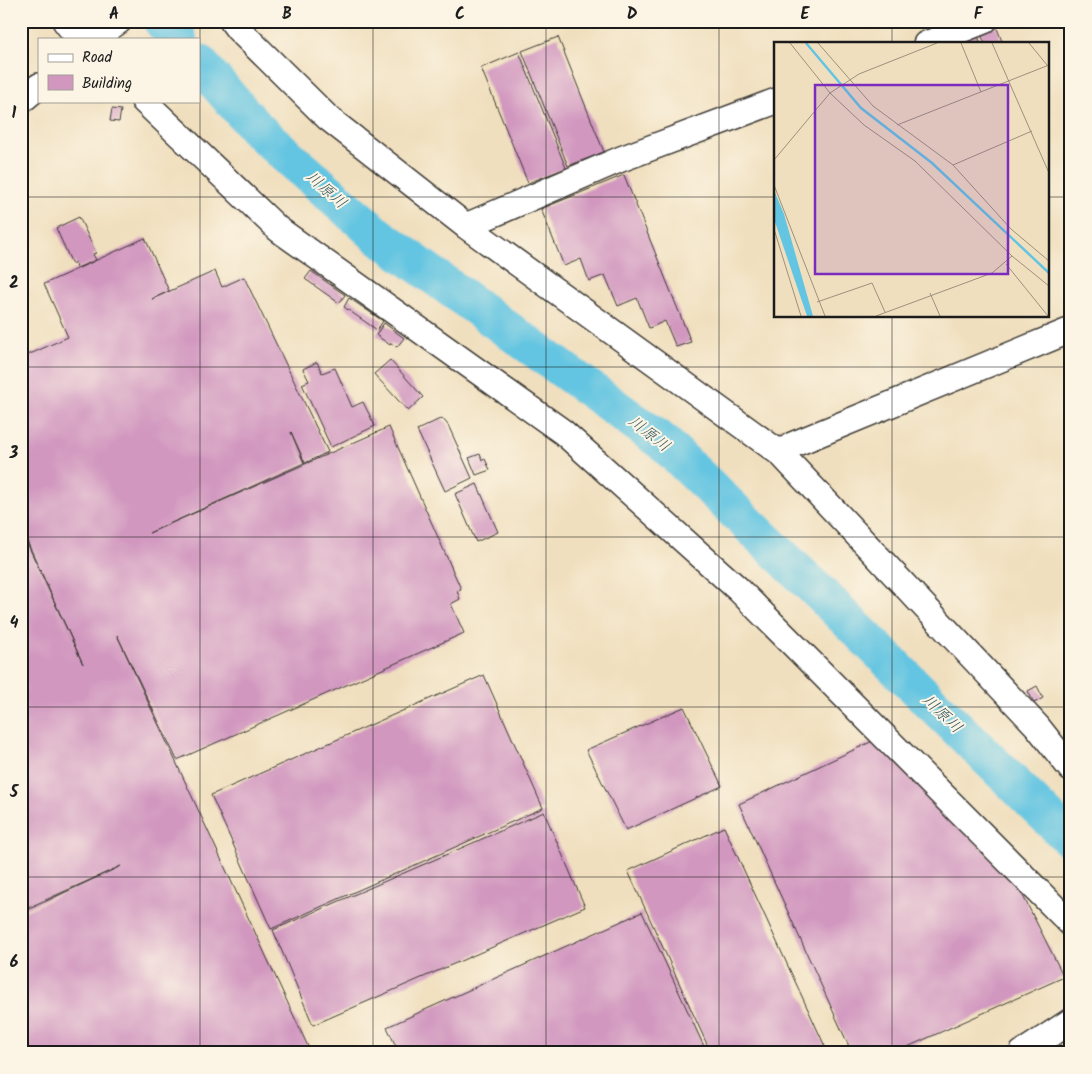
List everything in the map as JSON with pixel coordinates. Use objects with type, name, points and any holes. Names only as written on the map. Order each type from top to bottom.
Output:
[{"type":"street","points":[[65,21],[78,38]]},
{"type":"street","points":[[95,38],[119,21]]},
{"type":"street","points":[[232,21],[238,30],[328,118],[466,226],[781,454],[1037,726],[1071,769]]},
{"type":"street","points":[[934,34],[984,21]]},
{"type":"street","points":[[21,101],[38,87]]},
{"type":"street","points":[[145,102],[278,229],[563,432],[738,589],[1071,924]]},
{"type":"street","points":[[466,226],[621,159],[774,102]]},
{"type":"street","points":[[781,454],[792,445],[1071,330]]},
{"type":"street","points":[[1022,1053],[1071,1021]]},
{"type":"building","points":[[995,23],[1002,42],[984,42],[979,29]]},
{"type":"building","points":[[976,31],[980,42],[962,42],[961,37]]},
{"type":"building","points":[[558,37],[604,152],[568,166],[522,51]]},
{"type":"building","points":[[519,52],[566,168],[528,183],[481,68]]},
{"type":"building","points":[[112,109],[121,110],[119,122],[110,121]]},
{"type":"building","points":[[624,175],[691,342],[676,347],[665,321],[649,328],[637,298],[618,306],[605,275],[589,281],[581,259],[564,266],[541,209]]},
{"type":"building","points":[[79,217],[96,253],[93,254],[96,260],[77,268],[75,262],[72,264],[56,228]]},
{"type":"building","points":[[145,238],[169,291],[152,299],[215,271],[222,287],[244,277],[328,452],[305,463],[291,432],[304,463],[149,533],[389,427],[461,589],[457,591],[460,599],[451,604],[464,633],[177,760],[117,635],[311,1053],[21,1053],[21,913],[121,866],[21,911],[21,530],[83,664],[21,528],[21,358],[68,337],[44,284]]},
{"type":"building","points":[[311,271],[345,295],[339,303],[305,279]]},
{"type":"building","points":[[349,298],[383,321],[377,330],[344,307]]},
{"type":"building","points":[[384,323],[404,338],[397,347],[391,343],[390,345],[376,335]]},
{"type":"building","points":[[390,360],[423,397],[408,411],[374,374]]},
{"type":"building","points":[[317,362],[322,373],[335,368],[352,407],[363,402],[375,426],[331,447],[302,384],[309,381],[303,369]]},
{"type":"building","points":[[442,418],[448,425],[472,478],[445,491],[417,430]]},
{"type":"building","points":[[480,454],[482,460],[485,459],[490,470],[476,475],[469,458]]},
{"type":"building","points":[[477,484],[498,532],[476,542],[455,494]]},
{"type":"building","points":[[484,675],[543,808],[271,929],[211,795]]},
{"type":"building","points":[[1037,686],[1043,698],[1034,703],[1028,691]]},
{"type":"building","points":[[684,707],[722,786],[626,830],[586,750]]},
{"type":"building","points":[[879,738],[1019,888],[1064,977],[894,1053],[852,1053],[739,804]]},
{"type":"building","points":[[544,812],[585,907],[313,1025],[273,930]]},
{"type":"building","points":[[724,827],[828,1053],[711,1053],[628,871]]},
{"type":"building","points":[[642,912],[707,1053],[399,1053],[387,1027]]},
{"type":"waterway","name":"川原川","points":[[162,21],[177,38]]},
{"type":"waterway","name":"川原川","points":[[200,64],[258,130],[376,234],[664,443],[1071,840]]}]
